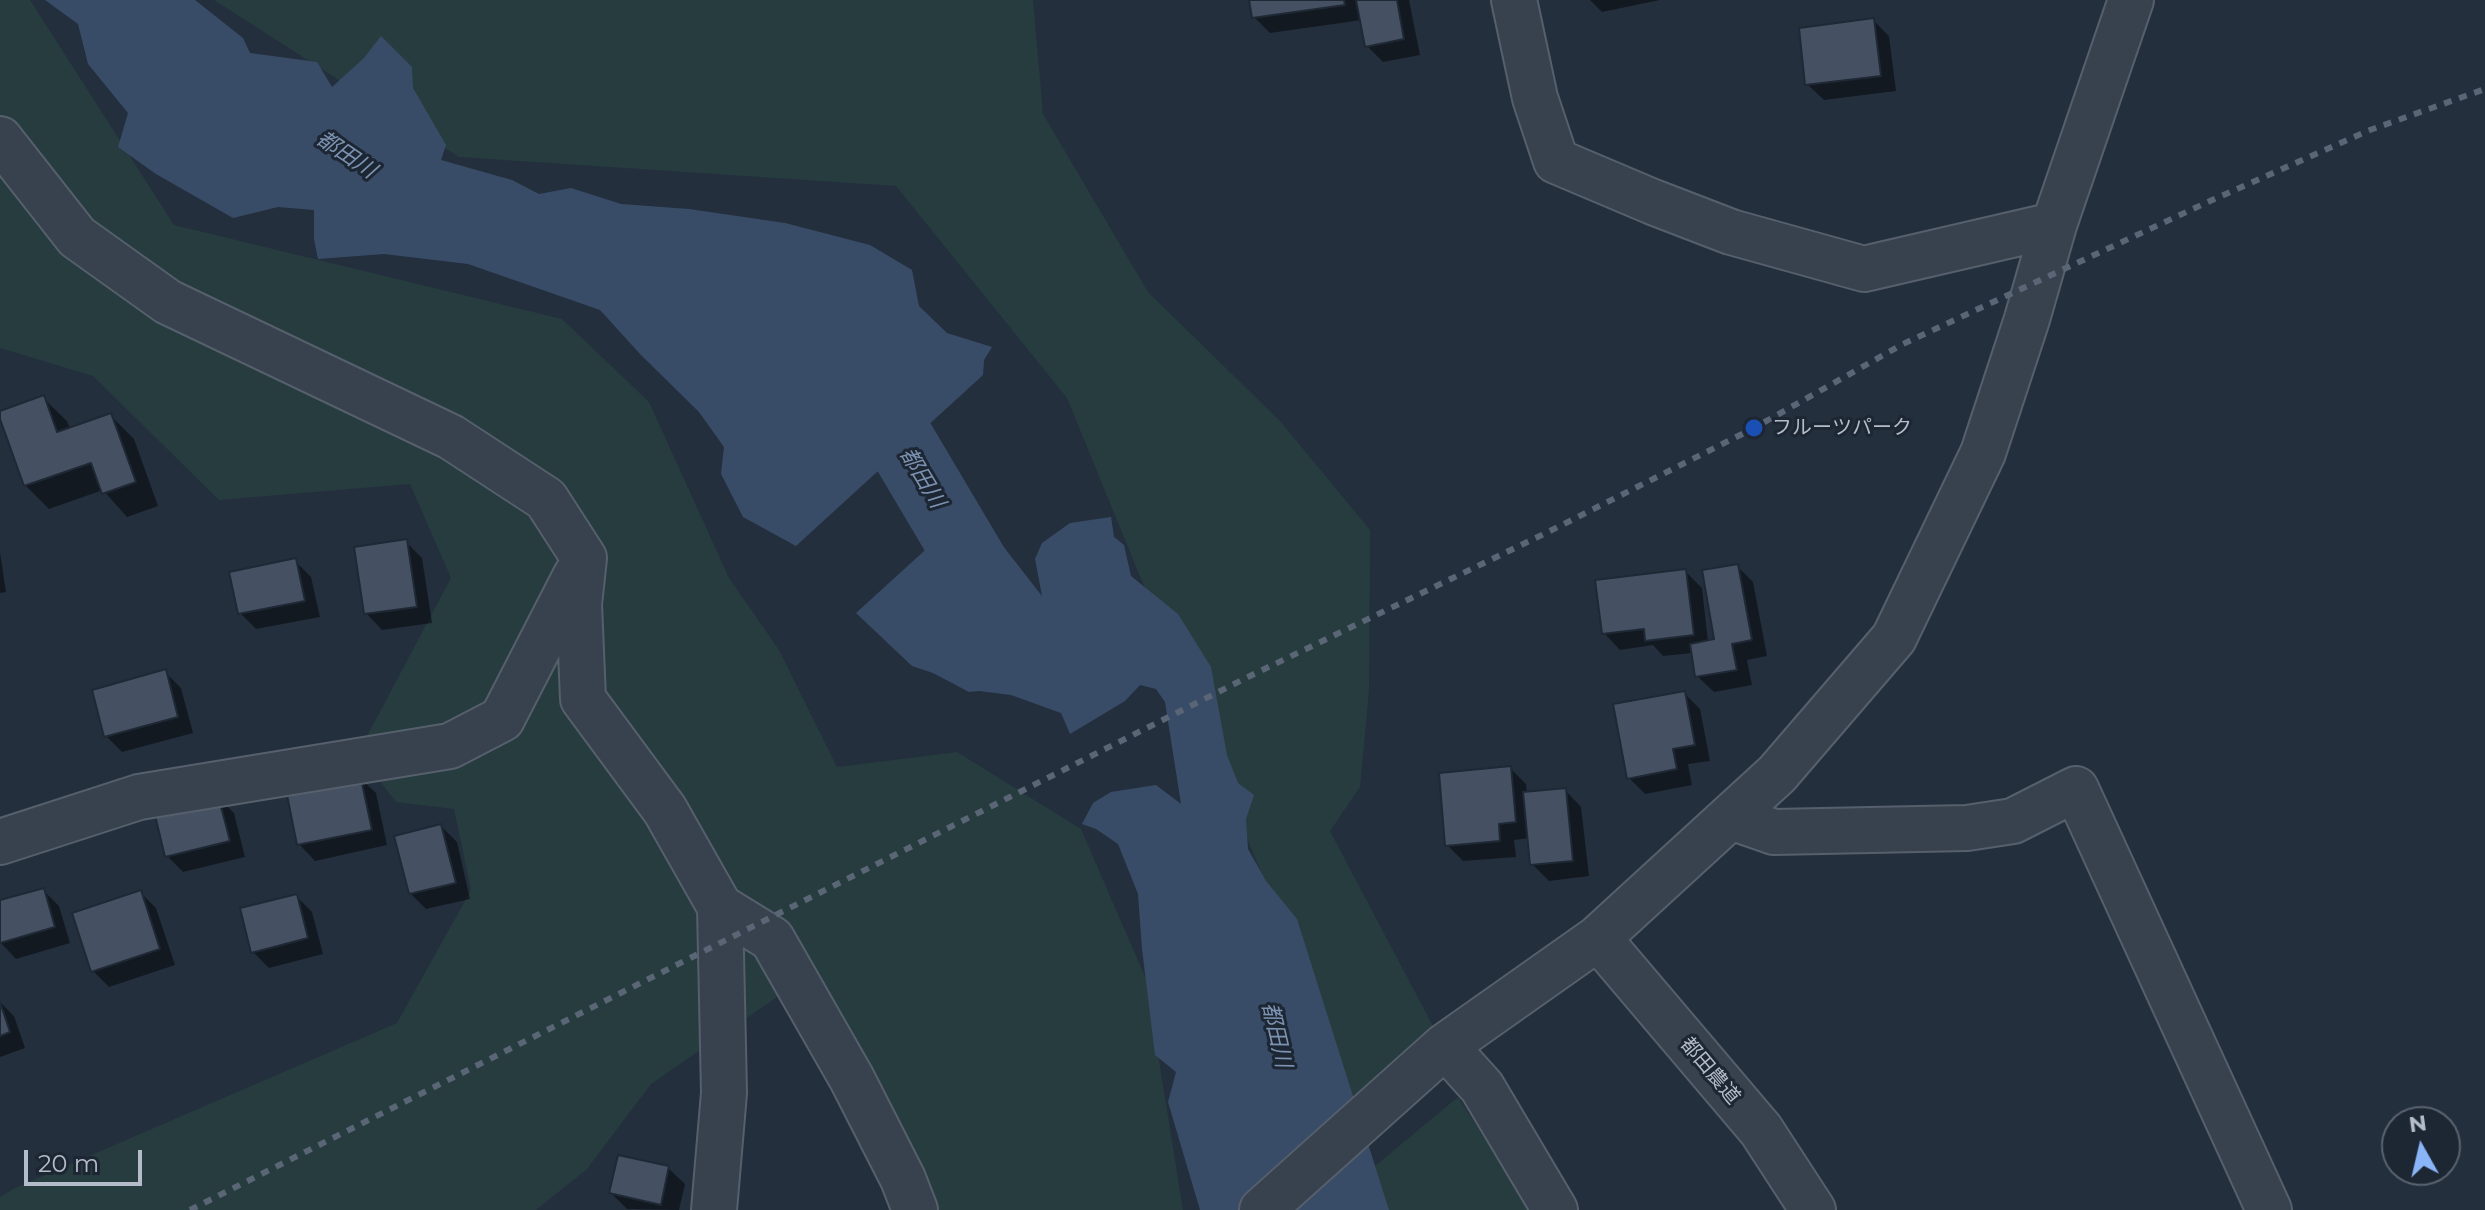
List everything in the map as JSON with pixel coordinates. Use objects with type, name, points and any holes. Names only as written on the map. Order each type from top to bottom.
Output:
[{"type":"street","points":[[1514,0],[1535,98],[1556,161],[1653,202],[1731,232],[1864,269],[2054,225]]},
{"type":"street","points":[[1262,1210],[1445,1046],[1598,938],[1777,774],[1894,638],[1983,453],[2054,225],[2131,0]]},
{"type":"street","points":[[0,139],[77,237],[128,276],[168,302],[451,437],[546,499],[584,558],[579,604],[583,699],[665,810],[720,907],[724,1093],[714,1210]]},
{"type":"street","points":[[0,842],[139,797],[450,746],[502,719],[584,558]]},
{"type":"street","points":[[1731,817],[1774,832],[1967,828],[2013,821],[2076,789],[2269,1210]]},
{"type":"street","points":[[720,907],[772,939],[852,1079],[903,1179],[915,1210]]},
{"type":"street","name":"都田農道","points":[[1598,938],[1761,1130],[1813,1210]]},
{"type":"street","points":[[1445,1046],[1482,1087],[1555,1210]]},
{"type":"green space","points":[[0,0],[30,0],[174,225],[562,319],[649,402],[729,578],[779,650],[837,767],[957,752],[1081,829],[1146,979],[1183,1210],[933,1210],[806,977],[651,1084],[587,1169],[536,1210],[0,1210],[0,1197],[15,1188],[397,1023],[471,890],[454,809],[396,802],[358,753],[451,578],[410,484],[219,500],[93,376],[0,348]]},
{"type":"green space","points":[[214,0],[1033,0],[1043,114],[1148,292],[1280,421],[1370,530],[1369,691],[1360,787],[1330,831],[1435,1030],[1353,1097],[1067,398],[896,186],[459,157]]},
{"type":"green space","points":[[1458,1097],[1531,1210],[1322,1210]]},
{"type":"water","points":[[45,0],[195,0],[243,38],[250,53],[317,62],[332,87],[364,58],[381,36],[412,67],[413,88],[446,145],[441,160],[512,180],[539,194],[571,188],[621,204],[689,209],[785,223],[870,245],[912,270],[919,306],[947,333],[992,347],[984,360],[983,375],[796,546],[743,517],[721,474],[724,447],[699,412],[600,310],[468,264],[384,254],[318,259],[314,210],[278,207],[233,218],[156,174],[118,147],[128,113],[88,64],[78,24]]},
{"type":"water","points":[[1111,517],[1114,537],[1124,545],[1131,576],[1178,614],[1211,667],[1227,755],[1238,783],[1254,795],[1246,819],[1248,849],[1266,881],[1297,919],[1389,1210],[1200,1210],[1168,1102],[1176,1072],[1155,1055],[1138,894],[1118,844],[1096,829],[1082,824],[1093,803],[1111,792],[1156,785],[1181,804],[1165,702],[1156,689],[1140,685],[1125,701],[1070,734],[1061,713],[1011,695],[969,692],[912,666],[856,613],[934,542],[1002,589],[1016,604],[1042,596],[1035,559],[1042,543],[1070,523]]},
{"type":"building","points":[[1249,0],[1344,0],[1345,5],[1252,18]]},
{"type":"building","points":[[1356,0],[1397,0],[1404,39],[1365,47]]},
{"type":"building","points":[[1874,18],[1881,76],[1805,85],[1799,28]]},
{"type":"building","points":[[44,395],[57,432],[111,413],[136,482],[102,494],[91,463],[24,486],[0,419],[0,411]]},
{"type":"building","points":[[407,539],[417,607],[364,614],[354,547]]},
{"type":"building","points":[[296,558],[305,601],[238,614],[229,572]]},
{"type":"building","points":[[1738,564],[1752,640],[1732,644],[1737,670],[1695,677],[1690,644],[1714,639],[1702,570]]},
{"type":"building","points":[[1686,569],[1694,635],[1645,641],[1644,629],[1602,634],[1595,580]]},
{"type":"building","points":[[166,669],[178,717],[104,737],[92,690]]},
{"type":"building","points":[[1685,691],[1695,745],[1673,749],[1677,769],[1627,779],[1613,704]]},
{"type":"building","points":[[1511,766],[1516,822],[1499,824],[1500,841],[1445,846],[1439,773]]},
{"type":"building","points":[[360,774],[372,830],[297,845],[286,790]]},
{"type":"building","points":[[1566,788],[1573,861],[1530,865],[1523,792]]},
{"type":"building","points":[[218,795],[230,841],[165,857],[154,811]]},
{"type":"building","points":[[441,824],[456,883],[409,894],[394,836]]},
{"type":"building","points":[[44,888],[55,927],[0,943],[0,900]]},
{"type":"building","points":[[141,890],[160,949],[91,972],[72,913]]},
{"type":"building","points":[[297,894],[308,938],[251,953],[240,908]]},
{"type":"building","points":[[0,1002],[10,1032],[0,1036]]},
{"type":"building","points":[[618,1155],[669,1166],[661,1205],[609,1193]]},
{"type":"waterway","name":"都田川","points":[[829,392],[898,437],[975,567],[1038,648]]},
{"type":"railway","points":[[190,1210],[1250,676],[1754,428],[1903,344],[2370,130],[2485,89]]},
{"type":"place","name":"フルーツパーク","points":[[1754,428]]}]
